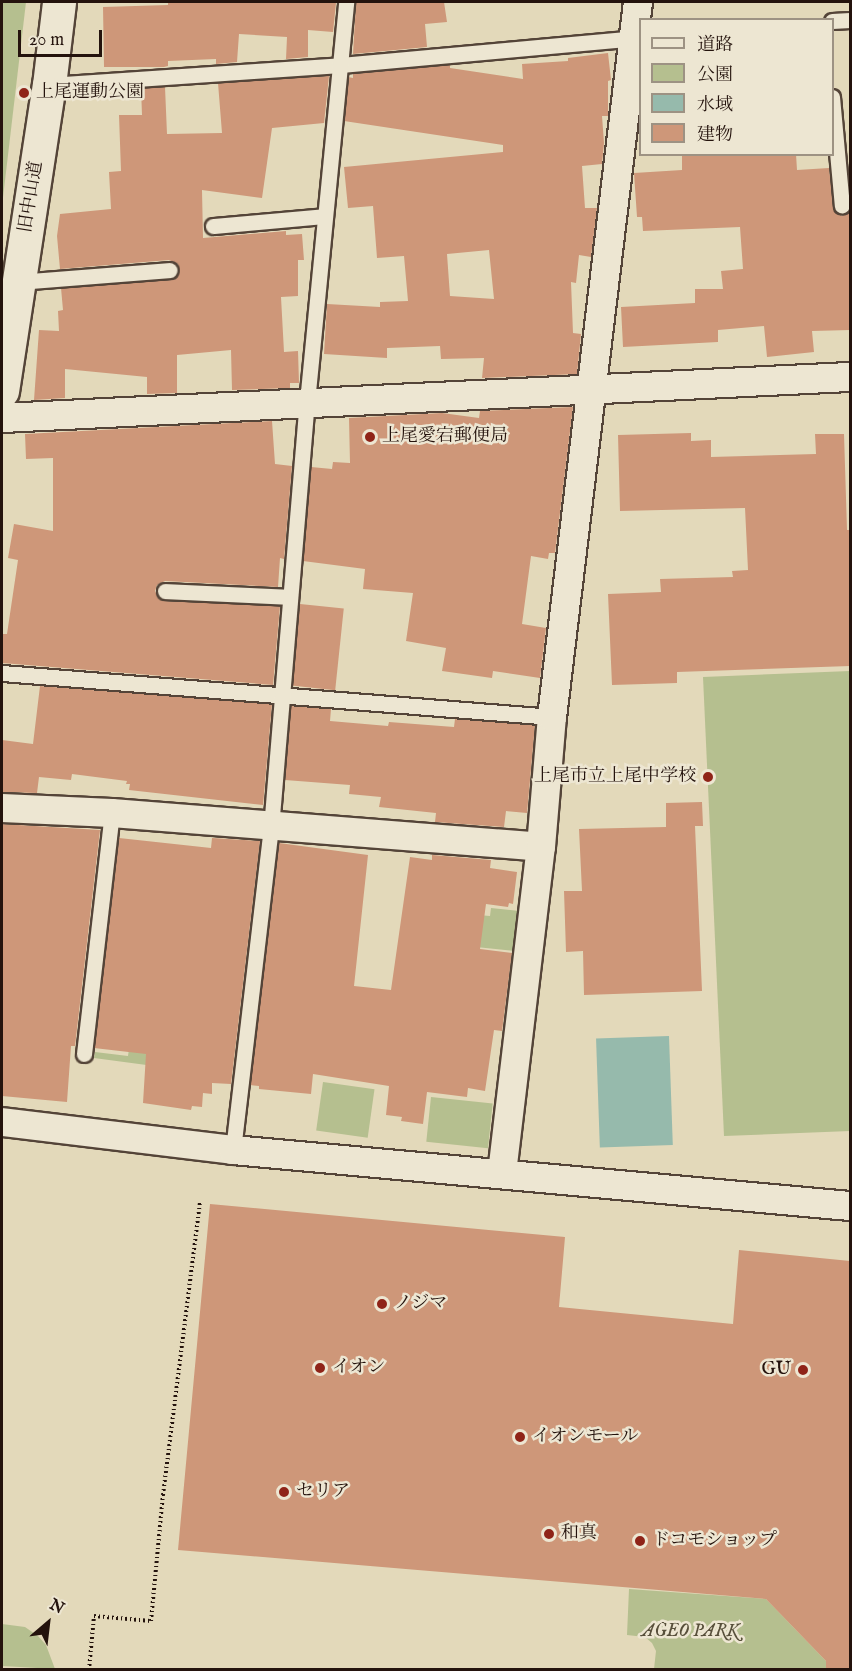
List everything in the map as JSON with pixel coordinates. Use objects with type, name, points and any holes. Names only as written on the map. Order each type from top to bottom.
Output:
[{"type":"main road","name":"旧中山道","points":[[2,391],[49,85],[59,2]]},
{"type":"street","points":[[502,1173],[541,848],[552,717],[637,38],[638,2]]},
{"type":"street","points":[[2,418],[850,377]]},
{"type":"street","points":[[2,808],[112,813],[271,828],[541,848]]},
{"type":"street","points":[[2,1122],[233,1150],[850,1206]]},
{"type":"lane","points":[[233,1150],[271,828],[307,402],[346,2]]},
{"type":"lane","points":[[834,21],[850,20]]},
{"type":"lane","points":[[49,85],[340,65],[637,38]]},
{"type":"lane","points":[[834,119],[842,206]]},
{"type":"lane","points":[[213,226],[325,216]]},
{"type":"lane","points":[[19,282],[170,270]]},
{"type":"lane","points":[[165,591],[290,597]]},
{"type":"lane","points":[[2,673],[552,717]]},
{"type":"lane","points":[[84,1054],[112,813]]},
{"type":"path","points":[[89,1670],[94,1616],[151,1621],[163,1495],[201,1202]]},
{"type":"green space","points":[[2,2],[26,2],[2,206]]},
{"type":"green space","points":[[850,671],[850,1131],[724,1136],[703,677]]},
{"type":"green space","points":[[491,908],[519,911],[515,951],[447,944],[466,914],[490,916]]},
{"type":"green space","points":[[131,1034],[163,1038],[154,1066],[94,1058],[95,1052],[128,1056]]},
{"type":"green space","points":[[323,1082],[374,1089],[368,1138],[316,1131]]},
{"type":"green space","points":[[431,1097],[493,1103],[488,1148],[426,1142]]},
{"type":"green space","name":"AGEO PARK","points":[[629,1589],[766,1599],[826,1661],[826,1669],[654,1669],[656,1651],[652,1643],[645,1637],[627,1635]]},
{"type":"green space","points":[[2,1624],[25,1627],[38,1636],[46,1645],[55,1669],[2,1666]]},
{"type":"water","points":[[669,1036],[673,1145],[600,1147],[596,1039]]},
{"type":"building","points":[[168,2],[336,3],[333,32],[308,30],[308,57],[286,59],[287,37],[239,34],[237,62],[216,64],[216,59],[168,61],[168,66],[164,67],[104,67],[103,7],[168,5]]},
{"type":"building","points":[[356,2],[444,2],[447,22],[425,24],[427,47],[353,54]]},
{"type":"building","points":[[608,53],[611,80],[608,81],[608,116],[602,116],[604,143],[602,164],[582,166],[585,208],[597,208],[591,257],[579,255],[576,283],[571,282],[573,333],[581,334],[577,374],[482,378],[484,358],[441,359],[440,346],[387,348],[387,358],[324,354],[327,304],[380,307],[380,302],[408,301],[404,256],[377,258],[373,206],[348,208],[344,167],[503,152],[503,145],[344,121],[348,77],[353,78],[353,74],[450,65],[450,68],[523,79],[522,64],[568,61],[568,58]],"holes":[[[489,250],[494,299],[450,296],[447,254]]]},
{"type":"building","points":[[329,76],[324,123],[272,128],[262,198],[202,190],[203,238],[286,231],[286,235],[302,234],[304,260],[298,260],[298,296],[281,297],[284,352],[298,351],[299,383],[290,383],[290,388],[232,390],[231,350],[177,355],[177,393],[147,394],[147,377],[65,369],[65,398],[34,400],[39,330],[59,331],[58,311],[63,310],[61,288],[171,280],[179,274],[178,264],[169,260],[60,269],[57,236],[60,214],[111,209],[109,172],[121,171],[119,115],[142,115],[141,88],[165,87],[167,134],[222,133],[218,83]]},
{"type":"building","points":[[682,156],[796,156],[797,170],[829,168],[834,211],[842,216],[850,211],[850,330],[812,331],[814,352],[767,357],[764,326],[718,330],[718,342],[623,347],[621,307],[695,303],[695,289],[723,289],[721,271],[743,269],[740,227],[643,231],[642,217],[637,217],[634,173],[682,170]]},
{"type":"building","points":[[573,407],[555,553],[549,553],[548,559],[531,556],[522,624],[546,628],[540,678],[493,671],[492,678],[442,671],[446,648],[406,641],[413,593],[363,589],[365,569],[303,561],[311,467],[332,469],[333,462],[350,463],[349,418],[442,413],[479,418],[480,411]]},
{"type":"building","points":[[272,421],[275,464],[292,466],[284,559],[280,558],[278,587],[165,581],[157,585],[155,591],[159,599],[165,601],[280,606],[273,685],[2,663],[3,634],[7,634],[18,560],[8,558],[14,524],[53,531],[53,458],[26,459],[25,434]]},
{"type":"building","points":[[691,433],[691,441],[711,440],[711,457],[816,454],[815,434],[844,434],[847,530],[850,530],[850,666],[677,672],[677,683],[612,685],[608,594],[661,592],[660,579],[733,577],[732,571],[748,570],[745,508],[620,511],[618,435]]},
{"type":"building","points":[[300,604],[344,609],[335,690],[291,686]]},
{"type":"building","points":[[40,686],[272,704],[263,805],[129,790],[130,784],[126,784],[127,781],[72,774],[71,780],[39,777],[37,793],[2,792],[2,740],[33,744]]},
{"type":"building","points":[[291,706],[331,709],[330,721],[388,726],[389,722],[454,727],[455,719],[535,725],[527,813],[506,811],[504,827],[435,822],[436,813],[379,807],[381,797],[349,794],[350,785],[285,780]]},
{"type":"building","points":[[702,802],[703,826],[695,826],[702,991],[584,995],[583,951],[566,952],[564,891],[582,891],[579,829],[666,827],[666,803]]},
{"type":"building","points":[[2,824],[100,830],[75,1046],[71,1046],[67,1102],[2,1096]]},
{"type":"building","points":[[119,838],[211,848],[212,838],[260,841],[231,1084],[212,1083],[212,1094],[203,1093],[202,1107],[192,1106],[191,1110],[143,1103],[146,1054],[94,1048]]},
{"type":"building","points":[[279,843],[368,855],[354,986],[391,990],[410,857],[432,860],[432,855],[491,860],[490,868],[517,872],[513,904],[509,903],[508,907],[486,904],[480,949],[512,953],[502,1031],[494,1030],[485,1091],[468,1088],[467,1097],[427,1092],[423,1124],[401,1121],[402,1117],[386,1115],[389,1086],[313,1074],[311,1094],[259,1089],[259,1086],[250,1085]]},
{"type":"building","name":"イオンモール","points":[[210,1204],[565,1237],[559,1307],[733,1324],[739,1250],[850,1261],[850,1670],[826,1670],[826,1661],[766,1599],[178,1550]]},
{"type":"place","name":"上尾運動公園","points":[[24,93]]},
{"type":"place","name":"上尾愛宕郵便局","points":[[370,437]]},
{"type":"place","name":"上尾市立上尾中学校","points":[[708,777]]},
{"type":"place","name":"ノジマ","points":[[382,1304]]},
{"type":"place","name":"イオン","points":[[320,1368]]},
{"type":"place","name":"GU","points":[[803,1370]]},
{"type":"place","name":"イオンモール","points":[[520,1437]]},
{"type":"place","name":"セリア","points":[[284,1492]]},
{"type":"place","name":"和真","points":[[549,1534]]},
{"type":"place","name":"ドコモショップ","points":[[640,1541]]}]
